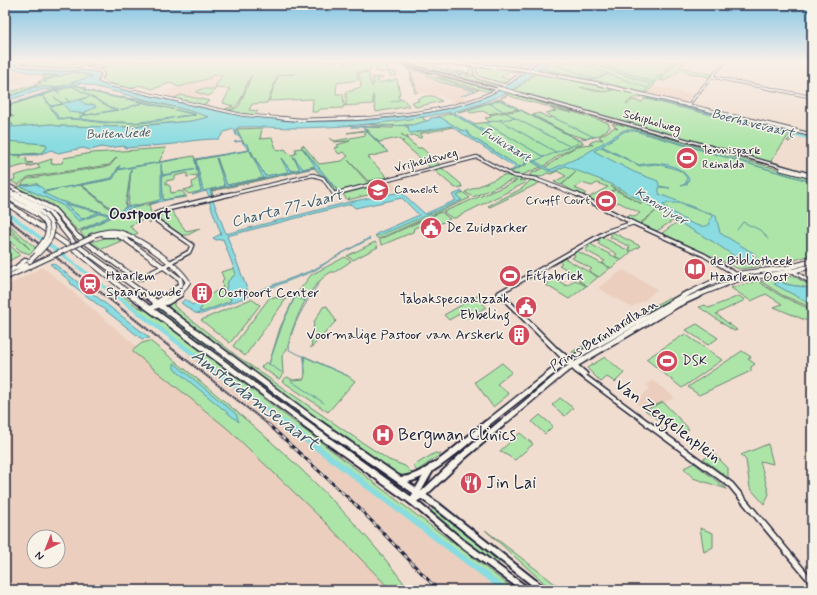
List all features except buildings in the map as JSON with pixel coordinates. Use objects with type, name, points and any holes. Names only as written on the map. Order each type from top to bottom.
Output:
[{"type":"highway","name":"Schipholweg","points":[[501,89],[781,169]]},
{"type":"highway","name":"Schipholweg","points":[[519,94],[812,176]]},
{"type":"main road","points":[[618,89],[812,135]]},
{"type":"main road","name":"Schipholweg","points":[[781,169],[812,176]]},
{"type":"main road","points":[[5,184],[54,210],[77,236],[134,277],[141,278],[169,264]]},
{"type":"main road","points":[[5,190],[16,200]]},
{"type":"main road","points":[[5,190],[46,210],[55,218],[80,249],[159,304],[254,377],[400,480],[543,590]]},
{"type":"main road","points":[[5,196],[16,200],[39,213],[47,222],[48,232],[31,262],[5,278]]},
{"type":"main road","points":[[5,202],[78,252],[346,454],[412,501],[462,543],[526,590]]},
{"type":"main road","points":[[5,274],[13,269],[92,237],[112,235],[126,238],[169,264],[186,277],[188,282],[183,291],[151,308]]},
{"type":"main road","points":[[141,247],[179,278],[181,284],[159,304]]},
{"type":"main road","name":"Prins Bernhardlaan","points":[[400,480],[409,480],[431,468],[481,428],[571,363],[694,290],[717,280],[738,275],[787,268],[812,261]]},
{"type":"main road","points":[[5,278],[31,262]]},
{"type":"main road","name":"Prins Bernhardlaan","points":[[412,501],[571,363],[678,304],[717,286],[742,278],[793,271],[812,266]]},
{"type":"main road","points":[[13,269],[22,267]]},
{"type":"main road","name":"Prins Bernhardlaan","points":[[419,494],[431,468]]},
{"type":"street","points":[[125,89],[217,110],[255,116],[307,120],[372,118],[432,110],[476,99],[499,89]]},
{"type":"street","points":[[688,105],[700,89]]},
{"type":"street","points":[[771,89],[812,97]]},
{"type":"street","name":"Vrijheidsweg","points":[[169,264],[189,252],[192,245],[153,217],[168,209],[317,175],[323,178],[334,194],[477,157],[482,158],[503,172],[518,177],[537,179],[568,191],[632,223]]},
{"type":"street","points":[[571,363],[499,293],[608,231],[632,223],[720,263],[742,278]]},
{"type":"street","points":[[787,268],[812,283]]},
{"type":"street","points":[[557,350],[571,363]]},
{"type":"street","name":"Van Zeggelenplein","points":[[571,363],[588,378],[731,485],[812,582]]},
{"type":"shaded area","points":[[173,89],[200,89],[196,92],[207,96],[201,99],[182,95],[172,99],[165,97],[169,95],[166,94],[170,92],[165,91]]},
{"type":"shaded area","points":[[415,89],[474,90],[461,96],[470,101],[457,104],[440,95],[434,96],[428,93],[416,93]]},
{"type":"shaded area","points":[[652,89],[666,89],[693,95],[684,103],[648,94]]},
{"type":"shaded area","name":"Camelot","points":[[392,181],[398,189],[397,190],[358,198],[352,191]]},
{"type":"shaded area","points":[[43,267],[231,426],[401,590],[5,590],[5,287]]},
{"type":"shaded area","points":[[623,270],[657,289],[645,300],[631,307],[598,288]]},
{"type":"shaded area","points":[[189,354],[500,590],[440,590],[328,476],[269,423],[187,356]]},
{"type":"shaded area","points":[[653,380],[675,398],[664,403],[689,428],[677,434],[635,403],[650,388],[646,385]]},
{"type":"green space","points":[[21,89],[29,89],[5,98],[5,96],[10,92]]},
{"type":"green space","points":[[62,89],[85,89],[84,90],[119,98],[139,99],[201,113],[209,117],[192,121],[121,127],[56,126],[52,124],[12,127],[11,124],[5,124],[5,111],[14,117],[5,109],[5,107]],"holes":[[[73,103],[76,106],[93,104],[96,107],[83,113],[70,112],[68,108],[75,106]]]},
{"type":"green space","points":[[201,89],[215,89],[212,94],[208,96],[196,92]]},
{"type":"green space","points":[[227,89],[245,89],[239,103],[235,107],[230,110],[223,110],[233,106],[223,103],[230,89]]},
{"type":"green space","points":[[246,89],[273,89],[267,103],[252,104],[249,110],[258,111],[254,115],[229,112],[239,106]]},
{"type":"green space","points":[[273,89],[336,89],[336,94],[343,94],[344,105],[346,105],[346,91],[353,91],[355,89],[399,89],[399,99],[403,99],[409,106],[376,112],[373,95],[373,104],[320,109],[318,112],[312,112],[313,99],[269,101]]},
{"type":"green space","points":[[467,89],[479,90],[475,91]]},
{"type":"green space","points":[[478,89],[496,89],[489,92]]},
{"type":"green space","points":[[516,89],[586,89],[604,92],[588,89],[612,89],[608,91],[615,89],[643,96],[634,98],[626,104],[632,100],[642,102],[645,99],[643,97],[646,96],[794,132],[796,133],[653,99],[646,99],[794,135],[795,136],[789,142],[787,141],[792,136],[789,135],[771,161],[812,174],[513,91]]},
{"type":"green space","points":[[618,89],[622,89],[643,94]]},
{"type":"green space","points":[[629,89],[651,89],[647,93]]},
{"type":"green space","points":[[509,93],[603,121],[608,123],[610,127],[601,134],[592,137],[572,135],[533,115],[539,113],[549,118],[552,117],[546,113],[556,111],[550,108],[572,113],[508,95],[501,98]]},
{"type":"green space","points":[[181,95],[210,101],[203,105],[172,99]]},
{"type":"green space","points":[[426,96],[433,96],[442,101],[416,107],[412,102],[419,101],[417,99]]},
{"type":"green space","points":[[500,99],[519,109],[488,114],[483,111],[471,113],[467,110],[458,112]]},
{"type":"green space","points":[[521,110],[583,143],[559,155],[543,167],[472,124],[490,122],[485,118],[492,117],[489,115]]},
{"type":"green space","points":[[452,113],[541,167],[522,175],[509,173],[527,164],[519,167],[440,117],[433,118]]},
{"type":"green space","points":[[424,117],[423,119],[428,121],[412,125],[404,125],[416,133],[447,126],[453,127],[419,134],[422,137],[420,138],[413,135],[407,136],[409,139],[401,134],[418,148],[422,148],[441,166],[432,169],[402,142],[404,141],[401,141],[398,138],[379,142],[368,132],[370,132],[365,127],[393,128],[394,126],[363,124]]},
{"type":"green space","points":[[612,124],[619,124],[812,179],[812,255],[780,264],[739,269],[662,233],[676,223],[672,221],[657,231],[641,224],[656,211],[639,224],[626,217],[630,215],[635,217],[640,213],[618,202],[611,206],[613,202],[606,206],[596,201],[606,196],[615,201],[606,195],[615,190],[642,204],[611,186],[615,189],[593,201],[588,198],[608,187],[597,183],[592,186],[582,183],[575,188],[586,193],[583,196],[562,185],[576,172],[561,185],[554,182],[566,176],[557,171],[551,174],[547,173],[541,177],[530,176],[530,174],[543,168],[553,172],[562,167],[561,166],[551,170],[544,168],[573,148],[593,145],[589,143],[599,139],[603,140],[599,137],[615,127],[618,129]]},
{"type":"green space","points":[[262,128],[260,139],[272,138],[277,151],[285,149],[290,155],[296,154],[295,152],[297,152],[295,149],[302,148],[316,166],[303,169],[293,157],[300,169],[291,171],[281,158],[289,172],[265,176],[251,151],[263,178],[227,185],[217,158],[225,186],[203,191],[196,160],[250,150],[248,145],[244,144],[237,129]]},
{"type":"green space","points":[[365,130],[388,152],[368,157],[387,177],[368,181],[348,160],[367,182],[389,177],[390,176],[390,178],[335,191],[314,168],[212,191],[213,197],[210,191],[316,167],[337,190],[301,146],[303,145],[319,164],[342,161],[348,156],[343,152],[339,154],[334,148],[339,147],[337,145],[350,141],[334,142],[329,138],[335,141],[366,135],[363,131],[347,133]]},
{"type":"green space","points":[[5,140],[47,144],[47,148],[42,153],[24,154],[19,158],[27,159],[26,162],[33,163],[5,170],[5,155],[21,155],[5,154]]},
{"type":"green space","points":[[166,148],[159,162],[194,156],[201,191],[189,194],[183,190],[193,188],[192,182],[197,179],[196,175],[187,177],[187,173],[175,176],[175,179],[166,181],[166,184],[170,186],[171,193],[182,191],[187,197],[163,200],[162,171],[161,200],[128,207],[131,169],[125,208],[117,213],[82,185],[113,179],[119,166],[112,178],[73,186],[80,185],[115,213],[112,215],[60,201],[42,193],[53,190],[45,191],[37,184],[21,185],[27,179],[31,178],[110,166],[117,157],[109,165],[28,177],[18,185],[11,181],[15,179],[14,176],[40,168],[38,164],[27,167],[52,159],[51,164],[62,163],[64,158],[92,153]]},
{"type":"green space","points":[[442,168],[461,184],[462,187],[455,188],[434,170]]},
{"type":"green space","points":[[504,175],[521,179],[519,181],[525,180],[525,183],[455,218],[452,218],[443,212],[517,181],[512,180],[473,197],[465,192]]},
{"type":"green space","points":[[531,180],[541,182],[490,207],[488,206],[521,189]]},
{"type":"green space","points":[[21,186],[62,205],[79,221],[101,213],[110,216],[78,231],[53,205],[16,187]]},
{"type":"green space","points":[[370,187],[375,193],[348,200],[350,197],[347,200],[343,194]]},
{"type":"green space","points":[[463,192],[470,198],[378,239],[375,236],[461,200],[457,196]]},
{"type":"green space","points":[[159,202],[149,205],[151,213],[154,214],[149,218],[153,221],[149,223],[145,219],[129,226],[138,233],[132,236],[118,230],[84,237],[80,232],[129,209]]},
{"type":"green space","points":[[64,203],[100,212],[82,219]]},
{"type":"green space","points":[[170,209],[186,231],[201,228],[188,235],[182,235],[156,217]]},
{"type":"green space","points":[[441,212],[450,219],[439,224],[434,219],[433,221],[414,228],[413,232],[382,245],[379,240]]},
{"type":"green space","points":[[5,221],[36,248],[30,254],[21,251],[5,238],[5,228],[30,249],[5,224]]},
{"type":"green space","points":[[612,232],[640,246],[632,251],[628,249],[630,247],[610,237]]},
{"type":"green space","points":[[602,237],[631,252],[622,260],[615,256],[617,254],[598,244],[600,241],[597,240]]},
{"type":"green space","points":[[105,238],[115,238],[121,241],[102,249],[91,242]]},
{"type":"green space","points":[[5,240],[20,255],[5,263]]},
{"type":"green space","points":[[375,242],[378,247],[353,260],[347,256]]},
{"type":"green space","points":[[590,244],[621,260],[611,268],[602,263],[605,261],[585,250]]},
{"type":"green space","points":[[577,251],[610,268],[599,277],[589,271],[592,269],[572,258],[575,256],[573,253]]},
{"type":"green space","points":[[345,257],[351,261],[335,272],[331,272],[317,283],[301,308],[287,348],[282,356],[283,374],[279,379],[261,367],[266,362],[269,364],[280,328],[295,296],[311,275]]},
{"type":"green space","points":[[564,258],[598,277],[587,286],[578,280],[581,278],[559,265],[562,263],[559,261]]},
{"type":"green space","points":[[235,268],[236,274],[228,281],[226,289],[231,301],[204,312],[199,311],[209,297],[208,296],[223,287],[222,281],[224,279],[221,272]]},
{"type":"green space","points":[[794,276],[812,287],[812,290],[804,287],[788,285],[781,281],[775,284],[812,305],[812,308],[782,295],[760,281]]},
{"type":"green space","points":[[555,279],[567,286],[575,280],[586,286],[569,299],[546,285]]},
{"type":"green space","points":[[757,281],[781,296],[812,310],[812,323],[774,307],[782,304],[766,294],[751,301],[731,288]]},
{"type":"green space","points":[[110,286],[138,307],[150,312],[515,590],[504,590],[107,288]]},
{"type":"green space","points":[[479,295],[485,299],[481,302],[486,307],[468,318],[461,313],[449,320],[444,315]]},
{"type":"green space","points":[[739,296],[745,300],[716,314],[737,330],[734,331],[699,307],[705,305],[709,308]]},
{"type":"green space","points":[[270,297],[286,299],[245,356],[233,346]]},
{"type":"green space","points":[[668,298],[672,300],[574,354],[572,352]]},
{"type":"green space","points":[[251,299],[260,305],[230,343],[201,320]]},
{"type":"green space","points":[[174,300],[174,306],[238,357],[389,460],[405,466],[413,474],[404,476],[396,473],[254,374],[169,307],[169,303]]},
{"type":"green space","points":[[327,306],[336,321],[311,348],[314,322],[323,307]]},
{"type":"green space","points":[[161,308],[278,398],[408,489],[299,414],[161,312],[159,310]]},
{"type":"green space","points":[[697,324],[718,338],[708,345],[686,330]]},
{"type":"green space","points":[[685,334],[722,360],[682,388],[646,359]]},
{"type":"green space","points":[[150,341],[220,397],[288,457],[352,521],[381,554],[409,590],[391,590],[322,519],[228,429],[132,351],[142,343]]},
{"type":"green space","points":[[742,351],[751,357],[748,359],[755,364],[751,367],[751,371],[699,395],[688,387]]},
{"type":"green space","points":[[304,356],[348,376],[355,381],[328,412],[282,381],[287,377],[293,380],[304,379]]},
{"type":"green space","points":[[605,357],[624,373],[615,382],[607,377],[601,382],[587,368]]},
{"type":"green space","points":[[502,363],[512,372],[497,384],[509,394],[493,407],[475,382]]},
{"type":"green space","points":[[560,398],[573,408],[565,416],[552,405]]},
{"type":"green space","points":[[663,402],[689,429],[678,434],[645,410]]},
{"type":"green space","points":[[540,415],[553,426],[545,434],[532,422]]},
{"type":"green space","points":[[520,433],[533,444],[515,460],[500,451]]},
{"type":"green space","points":[[768,444],[773,464],[760,461],[769,494],[764,504],[750,488],[746,460],[741,455]]},
{"type":"green space","points":[[435,453],[441,454],[417,471],[413,466]]},
{"type":"green space","points":[[714,454],[728,468],[728,478],[703,459]]},
{"type":"green space","points":[[694,463],[727,489],[693,478],[684,468]]},
{"type":"green space","points":[[434,507],[499,562],[497,565],[430,512]]},
{"type":"green space","points":[[700,528],[713,533],[713,547],[704,552]]},
{"type":"green space","points":[[485,530],[563,590],[552,590]]},
{"type":"water","points":[[30,89],[52,89],[42,90],[5,101],[5,98]]},
{"type":"water","points":[[57,89],[61,89],[5,106]]},
{"type":"water","points":[[77,89],[116,110],[119,110],[90,114],[115,110]]},
{"type":"water","points":[[86,89],[85,90],[120,98],[84,90]]},
{"type":"water","points":[[103,89],[121,89],[235,114],[298,121],[372,120],[409,116],[444,110],[476,100],[501,89],[513,89],[480,104],[453,112],[550,170],[582,156],[624,130],[635,130],[812,182],[635,131],[625,131],[602,146],[639,165],[659,163],[673,166],[680,170],[685,174],[689,179],[687,184],[681,186],[686,183],[687,178],[681,171],[656,164],[640,166],[601,147],[594,151],[634,172],[658,181],[659,186],[670,188],[659,187],[659,194],[716,216],[720,233],[755,254],[756,256],[751,265],[746,264],[715,243],[611,184],[565,166],[553,172],[548,171],[450,112],[413,119],[356,125],[299,128],[239,127],[236,129],[236,132],[242,138],[236,135],[234,129],[224,132],[219,139],[196,140],[175,144],[125,148],[125,146],[102,147],[90,150],[83,148],[58,153],[51,150],[38,155],[5,155],[39,154],[47,148],[46,144],[5,141],[5,124],[13,124],[12,127],[53,124],[56,126],[128,127],[192,121],[209,117]],"holes":[[[678,203],[712,215],[713,217],[709,220],[710,224],[699,226],[679,216],[663,205]]]},
{"type":"water","points":[[45,94],[43,95],[51,106],[62,104],[54,97],[62,103],[89,97],[80,100],[85,104],[95,105],[96,107],[83,113],[85,114],[70,112],[63,104],[51,107],[59,118],[80,119],[80,116],[82,119],[113,122],[103,123],[75,119],[58,119],[43,96],[36,97]]},
{"type":"water","points":[[123,97],[144,102],[142,103],[120,98]]},
{"type":"water","points":[[645,98],[653,99],[796,134],[785,133]]},
{"type":"water","points":[[145,102],[172,109],[143,103]]},
{"type":"water","points":[[172,109],[195,114],[195,115]]},
{"type":"water","points":[[440,117],[461,130],[467,131],[469,135],[519,167],[525,164],[524,162],[527,164],[508,172],[516,168],[451,126],[411,133],[409,132],[408,126],[393,126],[412,125],[430,120],[430,118]]},
{"type":"water","points":[[174,118],[155,122],[133,123]]},
{"type":"water","points":[[372,126],[363,127],[388,152],[362,127],[351,127]]},
{"type":"water","points":[[241,141],[248,145],[250,150],[197,159],[203,191],[225,186],[216,158],[227,185],[263,178],[250,151],[265,176],[288,172],[281,158],[291,171],[300,169],[293,156],[303,169],[315,166],[302,147],[337,190],[315,167],[210,190],[212,197],[210,197],[206,191],[192,195],[201,191],[195,159],[249,150]]},
{"type":"water","points":[[179,159],[118,170],[113,179],[42,192],[60,201],[112,215],[127,207],[144,204],[129,209],[83,230],[81,230],[110,216],[101,213],[79,221],[62,205],[20,186],[37,184],[46,191],[112,178],[120,165],[118,169]],"holes":[[[64,204],[99,212],[82,219]]]},
{"type":"water","points":[[161,164],[162,175],[197,169],[162,176],[163,200],[185,196],[149,204],[161,199]]},
{"type":"water","points":[[462,191],[463,192],[457,196],[462,200],[378,236],[376,234],[419,215],[402,198],[355,208],[351,204],[227,236],[249,294],[313,270],[333,259],[314,271],[202,314],[195,313],[181,303],[185,299],[192,305],[208,296],[209,297],[199,311],[202,312],[231,301],[226,289],[228,281],[236,274],[223,239],[216,240],[213,238],[221,234],[209,201],[213,200],[226,234],[349,202],[401,192],[425,214],[456,200],[452,195]]},
{"type":"water","points":[[369,238],[370,239],[348,250]]},
{"type":"water","points":[[53,263],[150,338],[142,339],[70,283],[71,282],[50,264]]},
{"type":"water","points":[[780,281],[788,285],[804,287],[812,290],[812,305],[774,284]]},
{"type":"water","points":[[174,363],[236,414],[239,422],[174,369]]},
{"type":"waterway","points":[[461,96],[475,91],[466,89]]},
{"type":"waterway","points":[[626,89],[644,93],[648,89]]},
{"type":"waterway","points":[[391,102],[403,99]]},
{"type":"waterway","points":[[490,104],[499,100],[518,109]]},
{"type":"waterway","points":[[466,111],[490,104]]},
{"type":"waterway","points":[[490,104],[503,111]]},
{"type":"waterway","name":"Fuikvaart","points":[[520,110],[578,140],[577,144],[534,161]]},
{"type":"waterway","points":[[505,112],[515,118]]},
{"type":"waterway","points":[[548,115],[594,137],[581,139]]},
{"type":"waterway","points":[[500,120],[515,118]]},
{"type":"waterway","points":[[515,118],[569,146]]},
{"type":"waterway","name":"Fuikvaart","points":[[544,157],[485,123],[499,120],[556,152]]},
{"type":"waterway","points":[[359,126],[366,126]]},
{"type":"waterway","name":"Boerhavevaart","points":[[791,134],[812,139]]},
{"type":"waterway","points":[[126,208],[131,169]]},
{"type":"waterway","points":[[81,185],[116,213]]},
{"type":"waterway","name":"Amsterdamsevaart","points":[[5,211],[115,295]]},
{"type":"waterway","points":[[737,230],[743,222],[762,231],[768,239]]},
{"type":"waterway","points":[[304,357],[289,350],[290,341],[292,332],[305,305],[320,281]]},
{"type":"waterway","name":"Amsterdamsevaart","points":[[114,294],[287,425]]},
{"type":"waterway","points":[[281,372],[269,364],[283,323],[295,297],[306,301]]},
{"type":"waterway","points":[[304,357],[348,376]]},
{"type":"waterway","points":[[304,357],[305,373]]},
{"type":"waterway","points":[[291,381],[324,403]]},
{"type":"waterway","name":"Amsterdamsevaart","points":[[286,424],[505,590]]},
{"type":"railway","points":[[5,217],[269,425]]},
{"type":"railway","points":[[268,424],[357,506],[438,590]]},
{"type":"place","name":"Tennispark Reinalda","points":[[687,158]]},
{"type":"place","name":"Camelot","points":[[378,190]]},
{"type":"place","name":"Cruyff Court","points":[[606,201]]},
{"type":"place","name":"De Zuidparker","points":[[431,228]]},
{"type":"place","name":"de Bibliotheek Haarlem Oost","points":[[695,269]]},
{"type":"place","name":"Fitfabriek","points":[[510,276]]},
{"type":"place","name":"Haarlem Spaarnwoude","points":[[90,284]]},
{"type":"place","name":"Oostpoort Center","points":[[202,293]]},
{"type":"place","name":"Tabakspeciaalzaak Ebbeling","points":[[526,307]]},
{"type":"place","name":"Voormalige Pastoor van Arskerk","points":[[519,335]]},
{"type":"place","name":"DSK","points":[[667,361]]},
{"type":"place","name":"Bergman Clinics","points":[[383,435]]},
{"type":"place","name":"Jin Lai","points":[[471,483]]},
{"type":"district","name":"Oostpoort","points":[[140,214]]},
{"type":"water label","name":"Buitenliede","points":[[118,134]]},
{"type":"water label","name":"Kanovijver","points":[[661,207]]},
{"type":"water label","name":"Charta 77-Vaart","points":[[287,209]]}]
